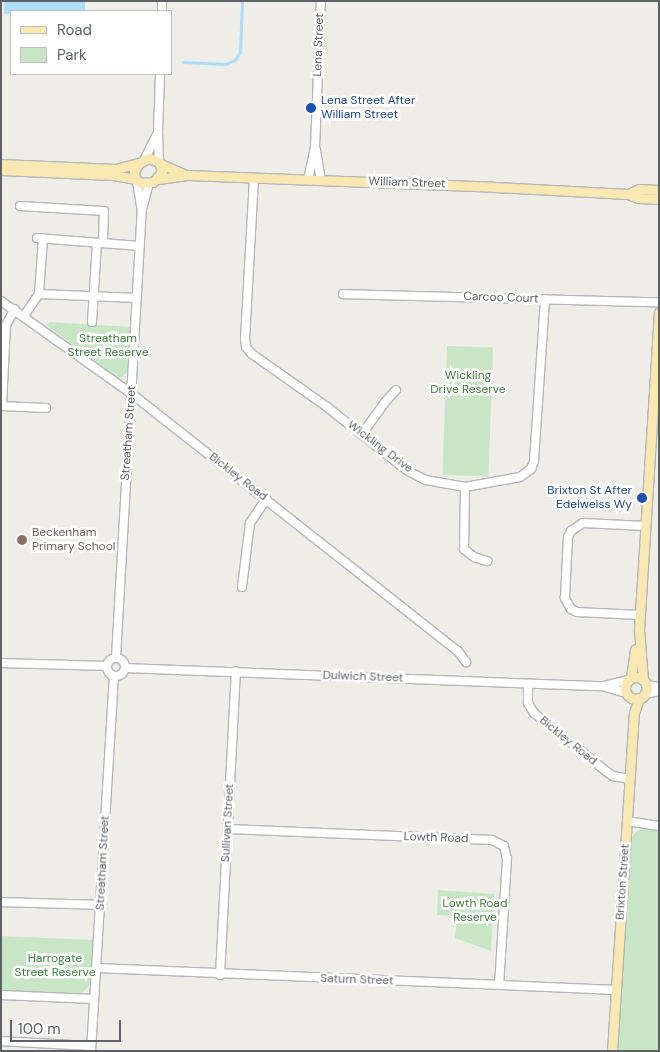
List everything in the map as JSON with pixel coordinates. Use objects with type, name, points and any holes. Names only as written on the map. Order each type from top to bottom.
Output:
[{"type":"main road","name":"William Street","points":[[1,164],[115,169],[149,158],[186,175]]},
{"type":"main road","points":[[136,180],[134,171],[141,162]]},
{"type":"main road","points":[[158,179],[162,172],[160,163]]},
{"type":"main road","points":[[1,170],[113,175],[149,183]]},
{"type":"main road","name":"William Street","points":[[149,183],[158,179],[186,175],[628,194],[638,198],[659,199]]},
{"type":"main road","name":"William Street","points":[[628,194],[639,189],[659,190]]},
{"type":"main road","name":"Brixton Street","points":[[612,1051],[634,713],[643,689],[640,667],[639,629],[659,313]]},
{"type":"main road","name":"Brixton Street","points":[[634,713],[625,686],[629,679],[639,629]]},
{"type":"main road","points":[[628,694],[643,689],[637,677],[629,679]]},
{"type":"street","name":"Lena Street","points":[[308,180],[315,148],[321,1]]},
{"type":"street","points":[[160,75],[158,132],[160,163]]},
{"type":"street","points":[[141,162],[158,132]]},
{"type":"street","name":"Lena Street","points":[[315,148],[321,180]]},
{"type":"street","name":"Wickling Drive","points":[[254,178],[246,347],[252,354],[362,434],[408,471],[426,480],[465,487],[520,477],[531,469],[534,461],[545,300]]},
{"type":"street","name":"Streatham Street","points":[[136,180],[142,209]]},
{"type":"street","name":"Streatham Street","points":[[116,657],[142,209],[149,183]]},
{"type":"street","points":[[20,206],[104,211],[92,322]]},
{"type":"street","points":[[24,316],[39,294],[40,238],[140,246]]},
{"type":"street","points":[[39,294],[94,298],[137,298]]},
{"type":"street","name":"Carcoo Court","points":[[343,294],[659,302]]},
{"type":"street","name":"Bickley Road","points":[[1,301],[132,394],[266,498],[458,651],[466,662]]},
{"type":"street","points":[[15,310],[6,325],[2,406],[46,408]]},
{"type":"street","points":[[362,434],[396,390]]},
{"type":"street","points":[[465,487],[464,548],[474,557],[487,561]]},
{"type":"street","points":[[242,587],[247,531],[266,498]]},
{"type":"street","points":[[640,615],[577,612],[571,609],[565,598],[568,537],[571,531],[583,524],[646,526]]},
{"type":"street","points":[[116,657],[124,662],[125,668],[122,674],[114,676],[108,671],[107,666],[110,659],[116,657]]},
{"type":"street","points":[[1,663],[107,666]]},
{"type":"street","name":"Dulwich Street","points":[[125,668],[602,686],[628,694]]},
{"type":"street","name":"Sullivan Street","points":[[220,975],[236,672]]},
{"type":"street","name":"Streatham Street","points":[[91,1048],[114,676]]},
{"type":"street","name":"Dulwich Street","points":[[602,686],[629,679]]},
{"type":"street","name":"Bickley Road","points":[[528,684],[528,703],[534,713],[607,772],[613,776],[630,779]]},
{"type":"street","points":[[643,689],[659,687]]},
{"type":"street","points":[[643,689],[659,691]]},
{"type":"street","points":[[627,821],[659,826]]},
{"type":"street","name":"Lowth Road","points":[[228,829],[492,840],[504,846],[506,859],[499,985]]},
{"type":"street","points":[[1,902],[100,905]]},
{"type":"street","name":"Saturn Street","points":[[96,968],[220,975],[617,990]]},
{"type":"street","points":[[1,995],[94,999]]},
{"type":"street","points":[[1,1041],[91,1048]]},
{"type":"green space","name":"Streatham Street Reserve","points":[[50,322],[130,327],[127,372],[123,377],[116,377],[46,325]]},
{"type":"green space","name":"Wickling Drive Reserve","points":[[447,346],[493,348],[488,477],[442,475]]},
{"type":"green space","points":[[644,828],[659,831],[659,1051],[617,1051],[632,837],[635,832]]},
{"type":"green space","name":"Lowth Road Reserve","points":[[438,890],[494,894],[491,951],[455,938],[457,916],[437,915]]},
{"type":"green space","name":"Harrogate Street Reserve","points":[[1,936],[93,940],[91,984],[80,994],[1,991]]},
{"type":"water","points":[[4,1],[85,1],[85,10],[10,10],[10,14],[4,14]]},
{"type":"waterway","points":[[183,62],[226,64],[235,60],[240,52],[242,1]]},
{"type":"place","name":"Lena Street After William Street","points":[[311,108]]},
{"type":"place","name":"Brixton St After Edelweiss Wy","points":[[642,498]]},
{"type":"place","name":"Beckenham Primary School","points":[[22,540]]}]
